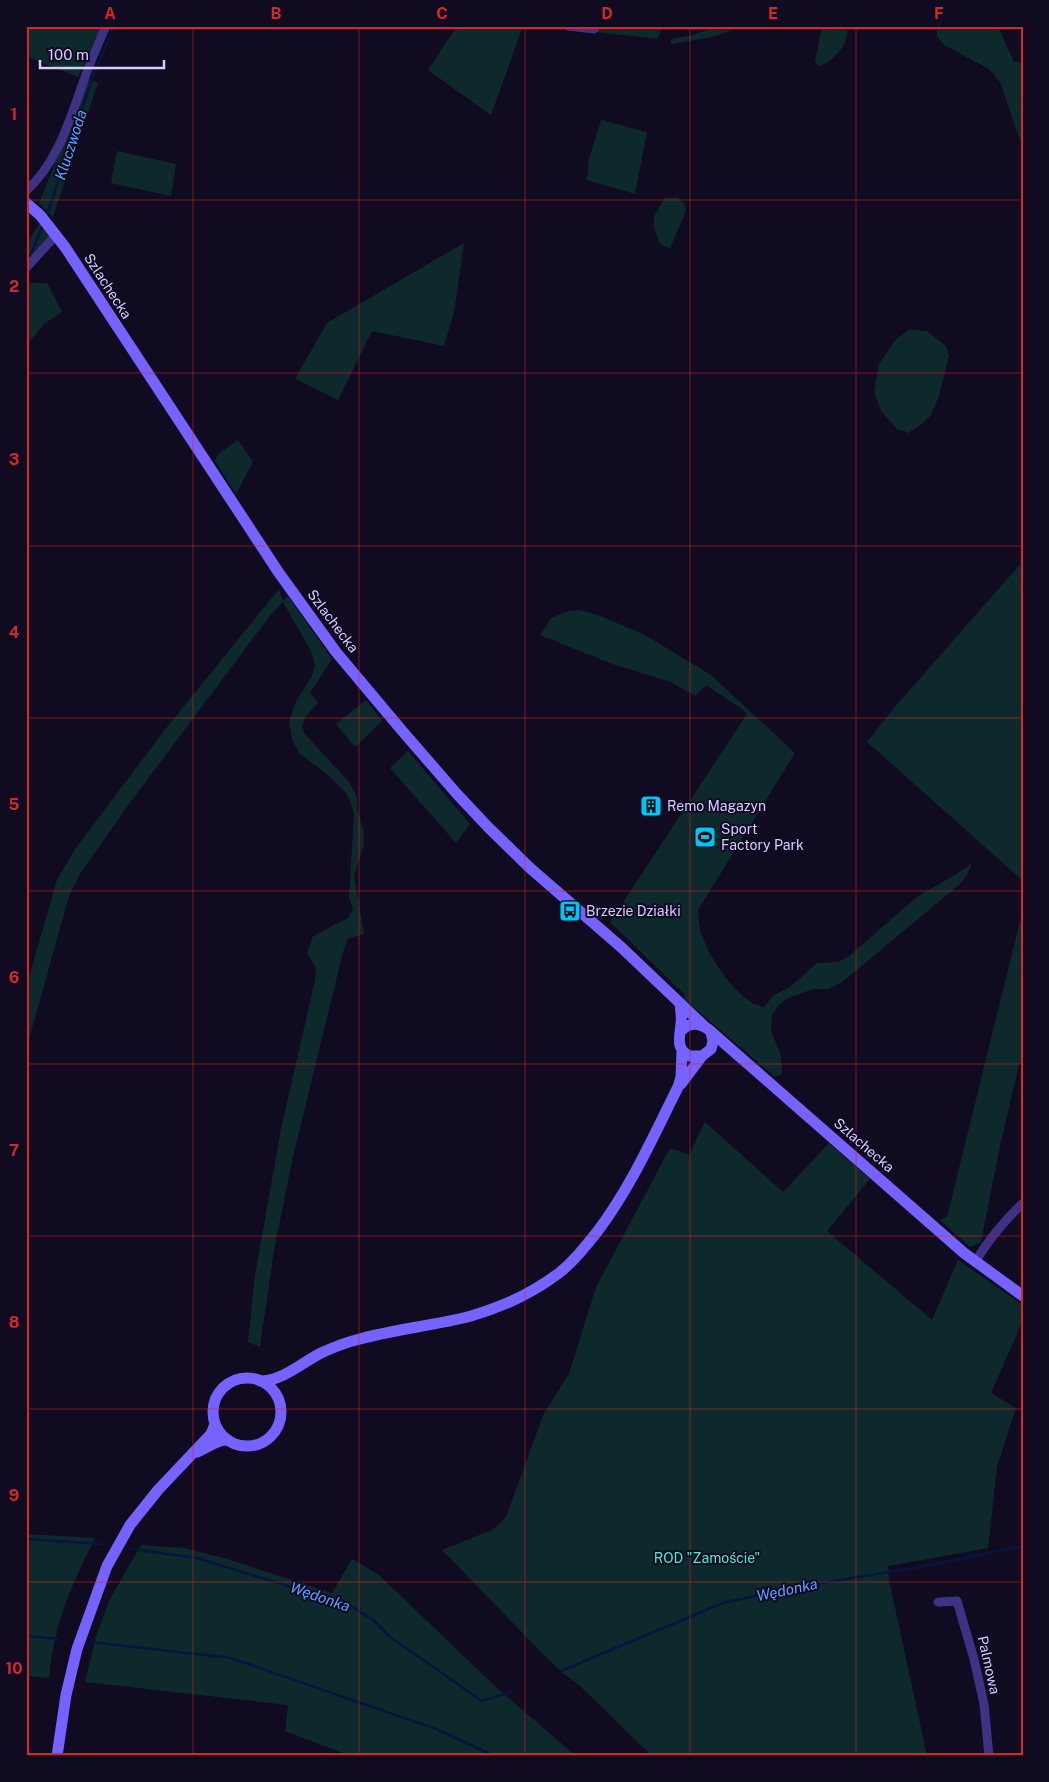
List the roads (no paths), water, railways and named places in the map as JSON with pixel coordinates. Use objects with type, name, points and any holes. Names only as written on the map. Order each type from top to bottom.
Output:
[{"type":"street","points":[[26,191],[35,183],[54,155],[66,130],[88,68],[106,26]]},
{"type":"street","points":[[568,26],[594,29]]},
{"type":"street","name":"Szlachecka","points":[[26,203],[40,215],[54,232],[279,573],[336,652],[456,794],[502,841],[622,947],[708,1029],[975,1262],[1023,1296]]},
{"type":"street","points":[[26,268],[54,232]]},
{"type":"street","points":[[293,1370],[281,1386],[279,1422],[268,1438],[262,1442],[241,1445],[223,1436],[213,1417],[216,1397],[225,1386],[242,1378],[268,1381],[293,1370],[320,1353],[358,1339],[448,1322],[503,1305],[533,1290],[558,1273],[580,1254],[632,1181],[678,1087],[681,1077],[682,1051],[678,1039],[682,1018],[680,1004]]},
{"type":"street","points":[[678,1087],[714,1041],[708,1029],[692,1024],[683,1028],[680,1032]]},
{"type":"street","points":[[682,1051],[693,1057],[720,1050],[734,1052]]},
{"type":"street","points":[[975,1262],[987,1241],[1023,1203]]},
{"type":"street","points":[[260,1381],[275,1393],[280,1404]]},
{"type":"street","points":[[57,1756],[66,1695],[77,1648],[107,1566],[130,1526],[158,1490],[211,1434],[215,1424]]},
{"type":"street","points":[[193,1453],[208,1448],[222,1440],[228,1440]]},
{"type":"street","name":"Palmowa","points":[[938,1602],[958,1601],[974,1658],[984,1704],[989,1756]]},
{"type":"waterway","name":"Kluczwoda","points":[[46,218],[94,73],[115,26]]},
{"type":"waterway","name":"Kluczwoda","points":[[28,261],[43,225]]},
{"type":"waterway","name":"Wędonka","points":[[26,1539],[103,1544]]},
{"type":"waterway","name":"Wędonka","points":[[561,1671],[723,1603],[791,1588],[920,1567],[1023,1546]]},
{"type":"waterway","name":"Wędonka","points":[[131,1549],[197,1558],[347,1604],[372,1619],[390,1637],[482,1701],[513,1691]]},
{"type":"waterway","points":[[26,1636],[58,1639]]},
{"type":"waterway","points":[[90,1642],[231,1658],[436,1729],[495,1756]]},
{"type":"place","name":"Remo Magazyn","points":[[651,806]]},
{"type":"place","name":"Sport Factory Park","points":[[705,837]]},
{"type":"place","name":"Brzezie Działki","points":[[570,911]]},
{"type":"park label","name":"ROD \"Zamoście\"","points":[[707,1558]]}]
